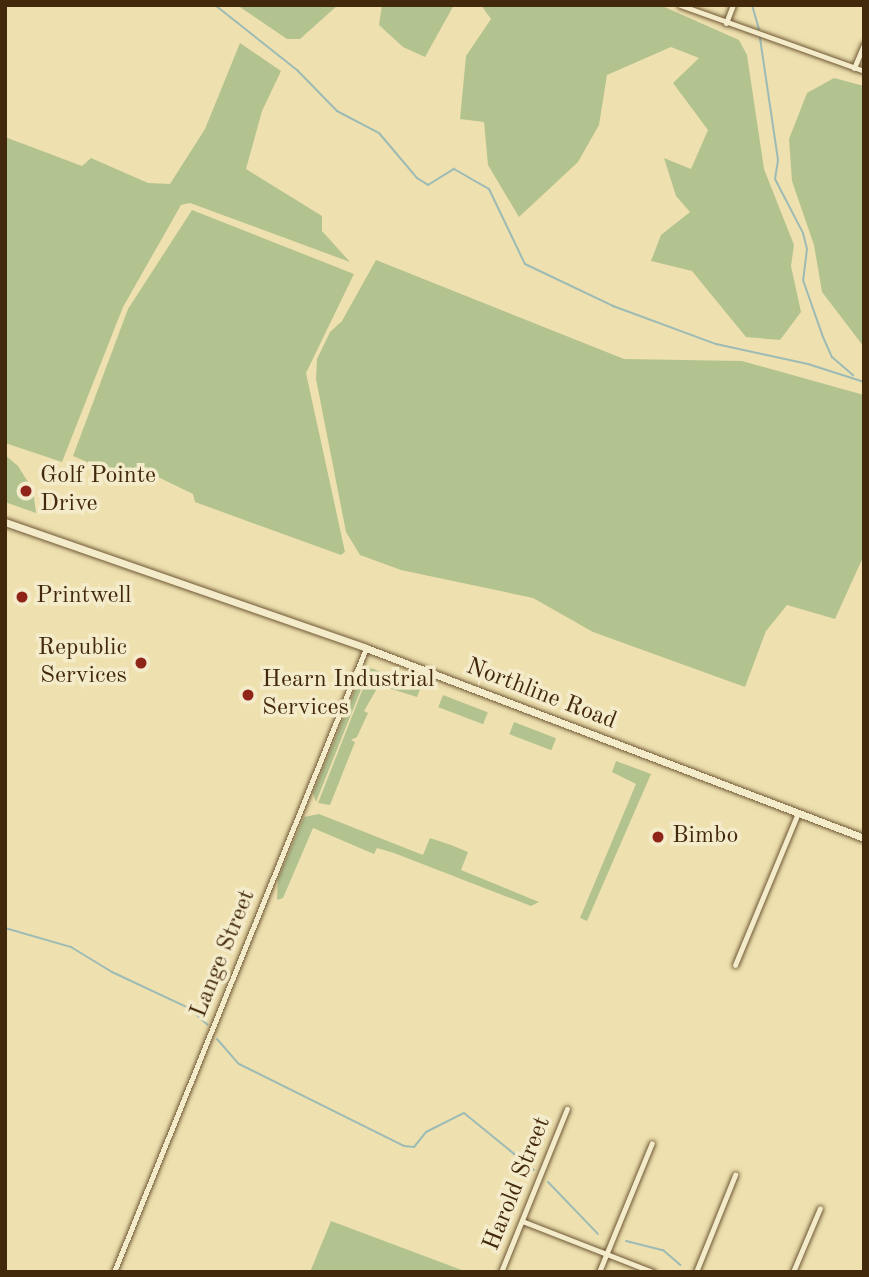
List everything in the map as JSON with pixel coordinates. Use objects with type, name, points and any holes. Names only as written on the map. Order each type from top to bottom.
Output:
[{"type":"main road","name":"Northline Road","points":[[5,523],[366,649],[864,838]]},
{"type":"street","points":[[680,5],[864,71]]},
{"type":"street","points":[[726,23],[733,5]]},
{"type":"street","points":[[854,68],[864,44]]},
{"type":"street","name":"Lange Street","points":[[114,1272],[366,649]]},
{"type":"street","points":[[735,965],[798,813]]},
{"type":"street","name":"Harold Street","points":[[501,1272],[567,1109]]},
{"type":"street","points":[[599,1272],[652,1143]]},
{"type":"street","points":[[696,1272],[735,1175]]},
{"type":"street","points":[[793,1272],[820,1208]]},
{"type":"street","points":[[522,1221],[653,1272]]},
{"type":"green space","points":[[237,5],[338,5],[300,39],[287,39]]},
{"type":"green space","points":[[382,5],[454,5],[425,57],[403,47],[379,25]]},
{"type":"green space","points":[[481,5],[660,5],[739,40],[747,55],[764,169],[794,245],[791,266],[801,312],[780,340],[746,337],[692,271],[651,261],[661,235],[690,212],[676,196],[664,158],[691,169],[708,130],[673,83],[699,58],[671,47],[607,75],[599,125],[578,162],[519,217],[488,165],[484,122],[460,119],[466,56],[491,19]]},
{"type":"green space","points":[[240,43],[281,71],[262,111],[246,169],[322,216],[322,231],[350,262],[190,203],[181,205],[123,307],[62,462],[5,443],[5,137],[82,166],[91,158],[148,183],[170,184],[205,129]]},
{"type":"green space","points":[[834,78],[864,86],[864,347],[822,292],[814,245],[792,181],[789,139],[807,93]]},
{"type":"green space","points":[[192,210],[354,274],[306,373],[345,552],[341,555],[195,502],[193,494],[158,477],[139,484],[73,456],[128,309]]},
{"type":"green space","points":[[376,260],[624,359],[742,361],[864,395],[864,555],[835,619],[787,605],[766,631],[745,687],[593,632],[533,598],[401,570],[360,555],[346,532],[316,379],[317,359],[330,332],[342,321]]},
{"type":"green space","points":[[5,455],[18,466],[33,490],[36,513],[5,502]]},
{"type":"green space","points":[[365,665],[370,667],[316,802],[313,793]]},
{"type":"green space","points":[[371,668],[421,687],[417,697],[379,685],[364,711],[368,713],[357,737],[351,740],[355,742],[330,805],[318,803]]},
{"type":"green space","points":[[443,695],[488,712],[483,724],[438,707]]},
{"type":"green space","points":[[514,722],[556,738],[551,750],[509,734]]},
{"type":"green space","points":[[616,761],[651,774],[587,921],[580,918],[636,784],[612,772]]},
{"type":"green space","points":[[319,814],[423,855],[430,838],[451,845],[468,852],[461,870],[539,902],[531,906],[394,853],[377,848],[374,854],[313,828],[283,898],[277,900],[278,879],[304,817]]},
{"type":"green space","points":[[331,1221],[467,1272],[310,1272]]},
{"type":"waterway","points":[[215,5],[297,70],[337,111],[379,133],[417,178],[428,185],[454,169],[489,189],[525,264],[613,306],[716,344],[808,364],[864,382]]},
{"type":"waterway","points":[[752,5],[759,29]]},
{"type":"waterway","points":[[760,38],[778,160],[775,179],[803,233],[807,249],[803,280],[823,337],[832,357],[853,375]]},
{"type":"waterway","points":[[5,928],[71,947],[112,972],[189,1008],[208,1025]]},
{"type":"waterway","points":[[217,1039],[239,1064],[404,1146],[414,1147],[426,1132],[464,1113],[534,1170]]},
{"type":"waterway","points":[[548,1182],[598,1234]]},
{"type":"waterway","points":[[626,1241],[663,1250],[680,1265]]},
{"type":"place","name":"Golf Pointe Drive","points":[[26,491]]},
{"type":"place","name":"Printwell","points":[[22,597]]},
{"type":"place","name":"Republic Services","points":[[141,663]]},
{"type":"place","name":"Hearn Industrial Services","points":[[248,695]]},
{"type":"place","name":"Bimbo","points":[[658,837]]}]
